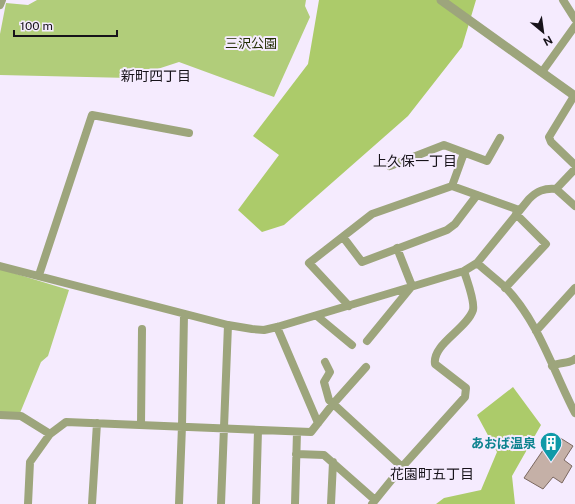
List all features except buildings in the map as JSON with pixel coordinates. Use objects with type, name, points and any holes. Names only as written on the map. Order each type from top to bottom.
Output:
[{"type":"street","points":[[0,6],[2,0]]},
{"type":"street","points":[[442,0],[575,96],[549,137],[551,142],[575,165]]},
{"type":"street","points":[[563,0],[575,19]]},
{"type":"street","points":[[542,72],[575,26]]},
{"type":"street","points":[[39,275],[92,115],[189,133]]},
{"type":"street","points":[[390,166],[444,145],[487,161],[500,138]]},
{"type":"street","points":[[452,186],[464,153]]},
{"type":"street","points":[[556,189],[575,169]]},
{"type":"street","points":[[349,306],[309,262],[372,214],[452,186],[517,212],[546,244],[505,288]]},
{"type":"street","points":[[0,266],[228,325],[264,330],[317,316],[464,271],[477,263],[517,212],[536,193],[548,188],[556,189],[575,206]]},
{"type":"street","points":[[343,237],[362,262],[448,230],[455,224],[477,195]]},
{"type":"street","points":[[397,248],[412,286]]},
{"type":"street","points":[[477,263],[505,288],[527,316],[536,331],[575,413]]},
{"type":"street","points":[[296,454],[324,455],[373,502],[402,467],[465,397],[466,388],[435,364],[434,358],[438,351],[467,319],[472,310],[473,303],[464,271]]},
{"type":"street","points":[[367,341],[412,286]]},
{"type":"street","points":[[536,331],[575,288]]},
{"type":"street","points":[[179,504],[184,314]]},
{"type":"street","points":[[317,316],[352,345]]},
{"type":"street","points":[[221,504],[228,325]]},
{"type":"street","points":[[277,327],[318,423]]},
{"type":"street","points":[[142,329],[142,425]]},
{"type":"street","points":[[552,366],[558,363],[573,361],[575,359]]},
{"type":"street","points":[[325,362],[330,372],[324,382],[329,400],[402,467]]},
{"type":"street","points":[[28,504],[30,462],[50,434],[66,422],[311,432],[333,404],[366,367]]},
{"type":"street","points":[[0,416],[21,416],[50,434]]},
{"type":"street","points":[[92,504],[97,423]]},
{"type":"street","points":[[256,504],[258,430]]},
{"type":"street","points":[[295,504],[296,432]]},
{"type":"street","points":[[331,504],[333,462]]},
{"type":"green space","name":"三沢公園","points":[[37,0],[306,0],[305,6],[310,17],[274,97],[179,62],[130,78],[0,75],[0,34],[6,3],[28,5]]},
{"type":"green space","points":[[319,0],[476,0],[462,47],[408,116],[284,225],[262,232],[238,210],[279,155],[253,136],[308,64]]},
{"type":"green space","points":[[0,269],[69,290],[48,356],[41,362],[20,413],[0,412]]},
{"type":"green space","points":[[513,387],[541,425],[512,476],[515,504],[436,504],[444,498],[481,490],[497,452],[477,415]]},
{"type":"place","name":"あおば温泉","points":[[551,462]]},
{"type":"district","name":"新町四丁目","points":[[156,76]]},
{"type":"district","name":"上久保一丁目","points":[[415,161]]},
{"type":"district","name":"花園町五丁目","points":[[432,474]]}]
